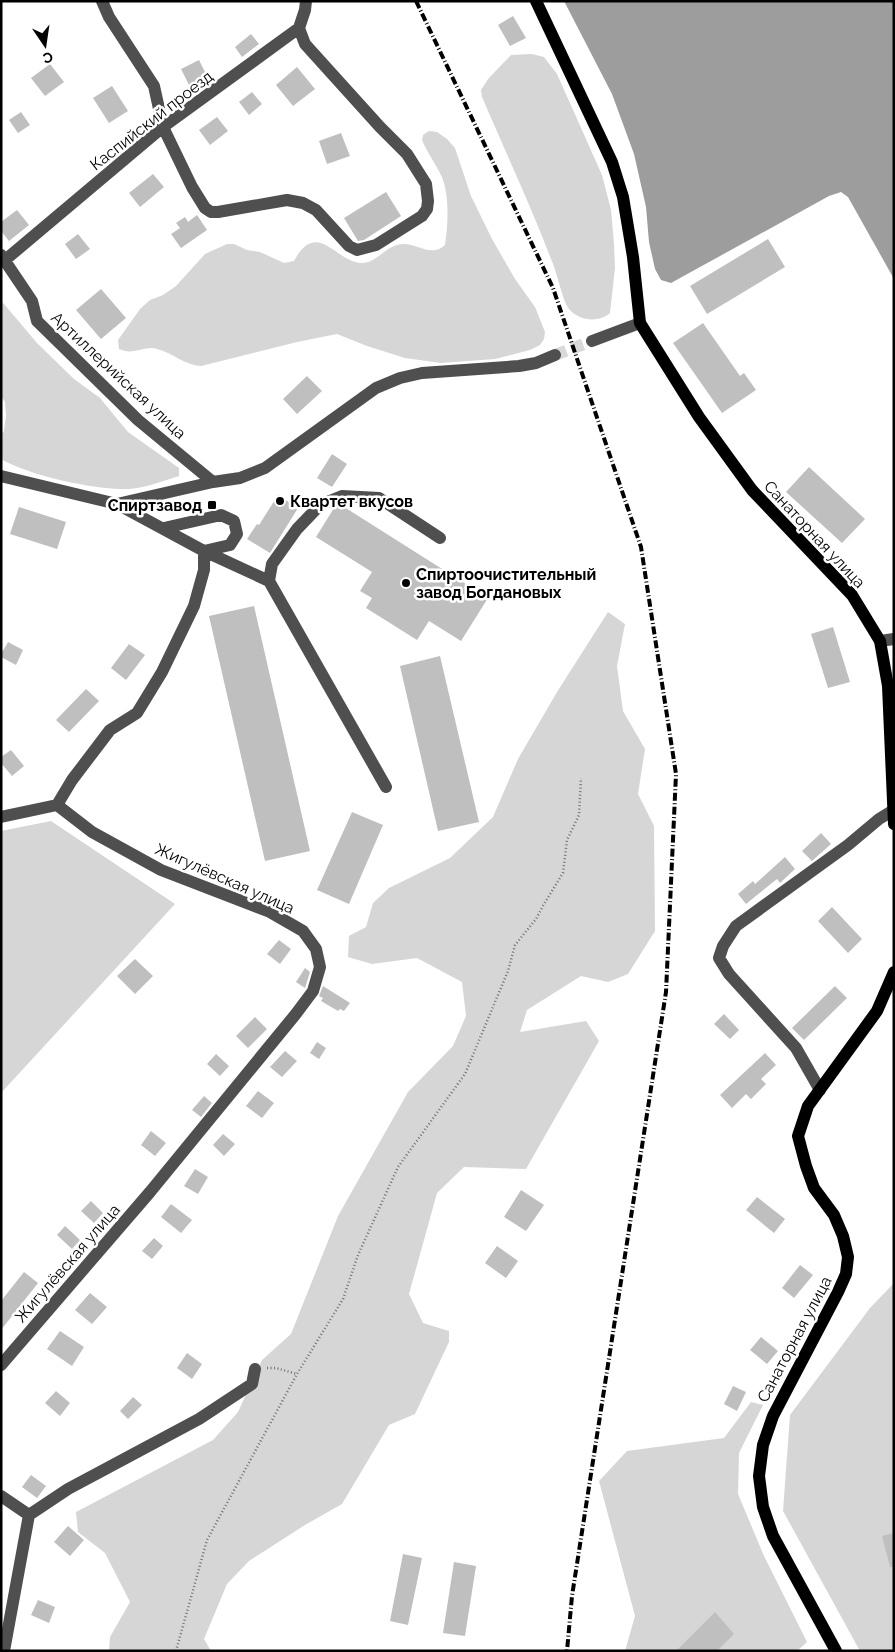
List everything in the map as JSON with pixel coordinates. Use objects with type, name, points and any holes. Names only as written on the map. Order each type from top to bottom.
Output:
[{"type":"main road","points":[[536,1],[612,162],[623,197],[632,248],[640,322]]},
{"type":"main road","name":"Санаторная улица","points":[[640,322],[699,417],[752,490],[852,595],[880,641],[888,686],[893,818]]},
{"type":"main road","name":"Санаторная улица","points":[[836,1651],[773,1536],[763,1507],[759,1476],[763,1445],[773,1416],[846,1274],[848,1257],[843,1236],[834,1215],[814,1188],[798,1136],[808,1106],[877,1011],[894,972]]},
{"type":"street","points":[[102,1],[109,17],[154,86],[163,127],[192,187],[205,208],[211,212],[287,200],[303,203],[316,210],[348,246],[357,250],[376,245],[422,216],[427,210],[426,184],[407,154],[305,44],[299,28],[306,1]]},
{"type":"street","name":"Каспийский проезд","points":[[3,258],[163,127],[299,28]]},
{"type":"street","name":"Артиллерийская улица","points":[[3,258],[32,301],[37,321],[138,420],[213,482]]},
{"type":"street","points":[[592,341],[640,322]]},
{"type":"street","points":[[118,504],[213,482],[240,478],[265,468],[376,388],[400,378],[422,373],[519,366],[536,363],[555,355]]},
{"type":"street","points":[[1,476],[118,504],[204,551],[269,581],[386,786]]},
{"type":"street","points":[[269,581],[272,564],[298,529],[320,505],[342,496],[379,498],[440,538]]},
{"type":"street","points":[[164,528],[221,515],[234,521],[237,534],[230,545],[204,551]]},
{"type":"street","points":[[1,817],[57,805],[72,780],[110,730],[137,713],[162,672],[194,606],[204,570],[204,551]]},
{"type":"street","points":[[880,641],[894,639]]},
{"type":"street","name":"Жигулёвская улица","points":[[1,1365],[150,1192],[295,1015],[313,990],[320,967],[316,949],[303,931],[270,912],[161,870],[92,832],[57,805]]},
{"type":"street","points":[[820,1090],[796,1048],[729,974],[719,958],[723,946],[736,926],[848,845],[879,819],[893,818]]},
{"type":"street","points":[[4,1651],[29,1514],[68,1489],[200,1419],[252,1384],[255,1369]]},
{"type":"street","points":[[1,1496],[29,1514]]},
{"type":"path","points":[[176,1651],[207,1540],[297,1374],[343,1299],[358,1255],[398,1167],[465,1074],[508,971],[515,946],[536,919],[563,873],[567,840],[579,814],[581,778]]},
{"type":"path","points":[[255,1369],[276,1368],[297,1374]]},
{"type":"shaded area","points":[[564,1],[894,1],[894,279],[848,197],[841,192],[829,196],[671,283],[661,280],[655,269],[649,242],[646,207],[634,154],[612,94]]},
{"type":"shaded area","points":[[532,54],[544,57],[557,74],[602,175],[611,210],[615,268],[610,313],[600,318],[583,318],[569,309],[543,238],[482,97],[481,90],[488,79],[511,55]]},
{"type":"shaded area","points":[[429,131],[437,132],[455,148],[471,196],[492,239],[515,279],[535,307],[545,332],[544,339],[540,345],[530,350],[495,359],[441,363],[405,358],[337,334],[201,366],[153,348],[134,351],[119,349],[118,340],[140,309],[150,300],[163,295],[176,286],[205,254],[227,244],[234,244],[247,250],[260,252],[284,263],[294,261],[302,249],[311,243],[319,242],[352,261],[361,263],[371,261],[396,245],[408,244],[429,250],[440,249],[445,245],[447,200],[441,175],[422,140],[423,135]]},
{"type":"shaded area","points":[[1,302],[37,343],[74,379],[100,398],[128,432],[179,468],[179,476],[141,487],[115,489],[63,481],[28,471],[1,459],[1,435],[4,431],[6,416],[5,402],[1,396]]},
{"type":"shaded area","points":[[608,612],[625,624],[617,666],[623,711],[645,749],[638,794],[654,826],[655,931],[628,974],[608,982],[581,976],[527,1010],[520,1032],[586,1021],[599,1041],[526,1169],[464,1167],[437,1193],[409,1294],[423,1323],[449,1331],[449,1342],[415,1414],[389,1425],[342,1504],[249,1561],[227,1584],[204,1639],[211,1651],[109,1651],[110,1637],[130,1602],[105,1553],[78,1532],[76,1512],[213,1440],[238,1412],[262,1360],[291,1334],[338,1216],[408,1092],[453,1046],[466,1016],[462,982],[417,958],[372,964],[348,957],[349,936],[366,927],[373,903],[389,888],[450,858],[493,817],[518,759],[557,692]]},
{"type":"shaded area","points":[[51,821],[175,904],[1,1093],[1,831]]},
{"type":"shaded area","points":[[894,1283],[894,1651],[860,1651],[783,1511],[790,1415],[870,1308]]},
{"type":"shaded area","points":[[751,1402],[763,1405],[739,1453],[738,1494],[764,1556],[807,1642],[797,1651],[625,1651],[635,1616],[599,1481],[627,1451],[724,1438]]},
{"type":"building","points":[[513,16],[526,38],[510,46],[498,25]]},
{"type":"building","points":[[251,34],[259,44],[242,57],[235,47]]},
{"type":"building","points":[[199,60],[207,76],[189,85],[181,69]]},
{"type":"building","points":[[50,64],[64,82],[45,96],[31,78]]},
{"type":"building","points":[[297,67],[315,89],[293,106],[276,85]]},
{"type":"building","points":[[112,86],[128,111],[109,123],[93,98]]},
{"type":"building","points":[[252,92],[262,104],[249,115],[239,102]]},
{"type":"building","points":[[21,112],[30,125],[18,133],[9,120]]},
{"type":"building","points":[[217,117],[228,131],[210,145],[199,130]]},
{"type":"building","points":[[341,133],[350,156],[327,164],[319,141]]},
{"type":"building","points":[[153,174],[164,187],[140,207],[129,193]]},
{"type":"building","points":[[386,192],[401,216],[364,240],[358,241],[344,218]]},
{"type":"building","points":[[17,210],[29,225],[9,241],[1,231],[1,222]]},
{"type":"building","points":[[197,215],[207,230],[181,248],[171,234],[180,228],[176,223],[185,217],[188,222]]},
{"type":"building","points":[[78,234],[90,249],[76,259],[65,244]]},
{"type":"building","points":[[768,239],[785,267],[707,314],[690,286]]},
{"type":"building","points":[[101,289],[126,318],[101,339],[76,310]]},
{"type":"building","points":[[703,323],[740,376],[744,373],[756,390],[722,413],[673,343]]},
{"type":"building","points":[[307,376],[322,391],[297,414],[283,399]]},
{"type":"building","points":[[332,454],[347,464],[332,487],[317,478]]},
{"type":"building","points":[[809,467],[865,519],[842,543],[786,492]]},
{"type":"building","points":[[278,495],[298,508],[270,553],[247,539],[257,524],[259,525]]},
{"type":"building","points":[[341,505],[488,598],[461,641],[429,621],[417,640],[366,608],[372,598],[360,591],[372,572],[316,537],[334,508]]},
{"type":"building","points":[[19,507],[66,522],[57,549],[10,534]]},
{"type":"building","points":[[254,606],[310,851],[265,861],[209,616]]},
{"type":"building","points":[[833,627],[850,682],[828,688],[811,634]]},
{"type":"building","points":[[8,642],[23,650],[16,665],[1,657]]},
{"type":"building","points":[[129,644],[145,655],[126,680],[111,668]]},
{"type":"building","points":[[440,656],[479,822],[438,831],[400,666]]},
{"type":"building","points":[[86,689],[99,701],[69,732],[56,720]]},
{"type":"building","points":[[11,750],[24,766],[12,776],[1,763],[1,757]]},
{"type":"building","points":[[352,812],[383,825],[349,904],[317,890]]},
{"type":"building","points":[[821,833],[831,844],[812,861],[802,851]]},
{"type":"building","points":[[785,857],[795,869],[780,883],[777,879],[746,904],[738,894],[753,881],[755,884]]},
{"type":"building","points":[[832,907],[862,939],[848,953],[818,921]]},
{"type":"building","points":[[279,940],[291,949],[280,964],[267,954]]},
{"type":"building","points":[[135,959],[153,976],[135,994],[117,976]]},
{"type":"building","points":[[305,968],[310,972],[305,988],[296,982]]},
{"type":"building","points":[[323,986],[350,1003],[344,1011],[340,1009],[338,1011],[321,1001],[323,998],[319,996]]},
{"type":"building","points":[[835,986],[847,998],[804,1040],[792,1028]]},
{"type":"building","points":[[724,1014],[739,1030],[730,1039],[714,1024]]},
{"type":"building","points":[[255,1017],[267,1029],[248,1048],[236,1036]]},
{"type":"building","points":[[317,1042],[326,1048],[319,1059],[310,1053]]},
{"type":"building","points":[[285,1051],[297,1061],[282,1077],[270,1067]]},
{"type":"building","points":[[765,1053],[776,1065],[761,1079],[766,1084],[751,1099],[746,1094],[732,1108],[720,1095]]},
{"type":"building","points":[[216,1054],[229,1066],[220,1076],[207,1064]]},
{"type":"building","points":[[258,1091],[274,1103],[262,1118],[246,1106]]},
{"type":"building","points":[[204,1096],[212,1103],[201,1117],[192,1110]]},
{"type":"building","points":[[151,1131],[166,1143],[155,1156],[141,1145]]},
{"type":"building","points":[[223,1134],[235,1144],[224,1156],[213,1145]]},
{"type":"building","points":[[195,1169],[208,1177],[198,1194],[184,1186]]},
{"type":"building","points":[[521,1190],[544,1205],[526,1231],[504,1217]]},
{"type":"building","points":[[757,1197],[785,1219],[774,1233],[746,1210]]},
{"type":"building","points":[[91,1201],[103,1213],[94,1223],[81,1211]]},
{"type":"building","points":[[171,1204],[192,1220],[181,1233],[161,1217]]},
{"type":"building","points":[[65,1226],[80,1240],[72,1249],[57,1235]]},
{"type":"building","points":[[154,1238],[163,1246],[152,1259],[142,1251]]},
{"type":"building","points":[[497,1246],[518,1261],[506,1278],[485,1263]]},
{"type":"building","points":[[800,1265],[813,1275],[794,1298],[782,1288]]},
{"type":"building","points":[[24,1272],[38,1283],[1,1330],[1,1301]]},
{"type":"building","points":[[90,1293],[107,1307],[92,1324],[75,1310]]},
{"type":"building","points":[[60,1331],[84,1347],[72,1366],[47,1349]]},
{"type":"building","points":[[761,1337],[778,1351],[767,1364],[750,1350]]},
{"type":"building","points":[[187,1353],[202,1364],[192,1379],[177,1368]]},
{"type":"building","points":[[733,1386],[746,1392],[737,1411],[724,1404]]},
{"type":"building","points":[[56,1391],[70,1403],[60,1416],[45,1403]]},
{"type":"building","points":[[133,1397],[142,1405],[128,1419],[120,1411]]},
{"type":"building","points":[[31,1475],[46,1486],[37,1498],[22,1487]]},
{"type":"building","points":[[68,1526],[84,1540],[70,1556],[54,1542]]},
{"type":"building","points":[[894,1533],[894,1567],[890,1567],[882,1536]]},
{"type":"building","points":[[403,1554],[422,1558],[408,1625],[390,1621]]},
{"type":"building","points":[[454,1562],[476,1566],[465,1636],[443,1633]]},
{"type":"building","points":[[38,1600],[55,1607],[49,1623],[31,1615]]},
{"type":"building","points":[[715,1612],[734,1634],[717,1651],[676,1651]]},
{"type":"tunnel","points":[[555,355],[592,341]]},
{"type":"railway","points":[[416,1],[553,288],[641,547],[676,774],[666,992],[572,1596],[567,1651]]},
{"type":"place","name":"Квартет вкусов","points":[[280,501]]},
{"type":"place","name":"Спиртзавод","points":[[212,505]]},
{"type":"place","name":"Спиртоочистительный завод Богдановых","points":[[406,583]]}]
